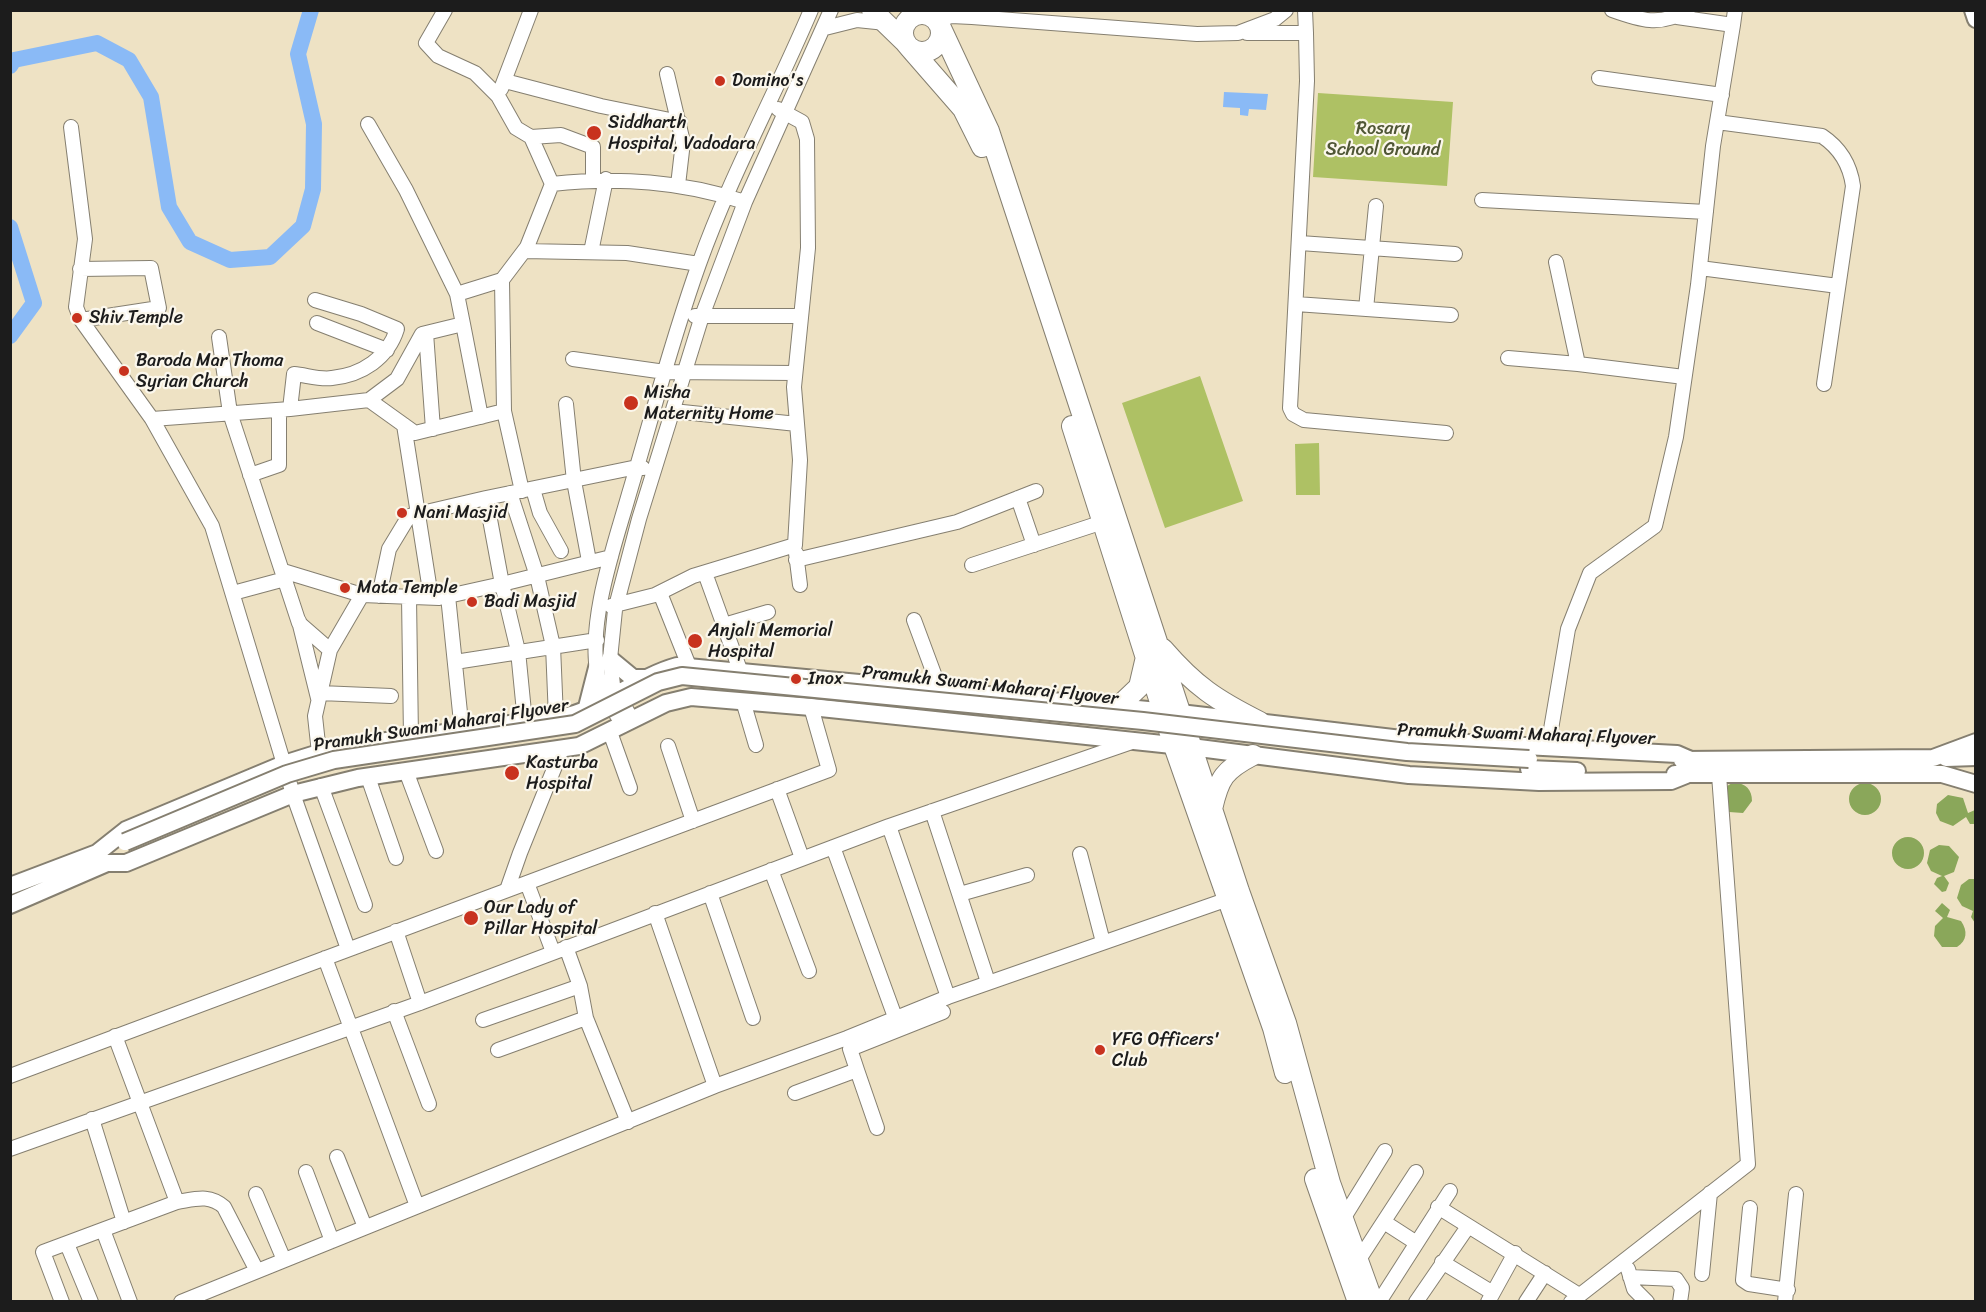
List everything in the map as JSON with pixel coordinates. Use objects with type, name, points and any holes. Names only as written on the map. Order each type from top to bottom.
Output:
[{"type":"highway","points":[[907,44],[905,23],[914,16],[929,18]]},
{"type":"highway","points":[[879,17],[907,44],[963,109],[978,136],[1103,522],[1152,649],[1210,696],[1260,722]]},
{"type":"highway","points":[[907,44],[921,52],[933,48],[940,38],[929,18]]},
{"type":"highway","points":[[929,18],[989,131],[1183,747],[1233,897],[1273,1028],[1318,1190],[1373,1302]]},
{"type":"highway","points":[[1118,707],[1139,687],[1152,649]]},
{"type":"highway","points":[[1183,747],[1212,809],[1233,897],[1286,1023],[1310,1119],[1343,1219],[1358,1302]]},
{"type":"highway","points":[[1212,809],[1218,786],[1226,772],[1253,755]]},
{"type":"main road","points":[[1973,10],[1976,19]]},
{"type":"main road","points":[[586,711],[604,662],[633,678],[646,678]]},
{"type":"main road","points":[[10,905],[102,858],[126,830],[284,764],[319,753],[556,718],[586,711],[659,671],[689,666],[1172,712],[1410,740],[1677,754],[1690,768],[1719,776],[1976,773]]},
{"type":"main road","name":"Pramukh Swami Maharaj Flyover","points":[[102,858],[314,766],[575,724],[658,682],[682,676],[1143,721],[1407,752],[1690,768]]},
{"type":"main road","points":[[10,886],[102,858],[126,863],[293,794],[321,786],[406,771],[562,749],[592,741],[679,699],[743,701],[811,707],[1134,741],[1409,775],[1539,782],[1671,781],[1690,768],[1976,757]]},
{"type":"main road","points":[[1933,758],[1976,742]]},
{"type":"main road","points":[[1942,774],[1976,784]]},
{"type":"street","points":[[445,10],[426,43],[438,56],[474,73],[498,96],[516,128],[531,137],[561,135],[593,147],[600,179],[591,252]]},
{"type":"street","points":[[498,96],[531,10]]},
{"type":"street","points":[[604,662],[597,640],[611,557],[682,316],[726,195],[768,103],[800,41],[811,10]]},
{"type":"street","points":[[630,788],[622,726],[613,696],[598,677],[604,662],[654,470],[702,316],[745,202],[784,112],[825,28],[831,10]]},
{"type":"street","points":[[1238,33],[1275,19],[1286,10]]},
{"type":"street","points":[[1305,10],[1308,81],[1289,402],[1293,414],[1304,420],[1446,433]]},
{"type":"street","points":[[1612,10],[1647,22],[1682,14],[1733,25]]},
{"type":"street","points":[[1548,747],[1568,629],[1590,573],[1655,526],[1676,437],[1734,10]]},
{"type":"street","points":[[825,28],[879,17]]},
{"type":"street","points":[[929,18],[972,17],[1197,34],[1306,33]]},
{"type":"street","points":[[667,74],[683,142],[678,185]]},
{"type":"street","points":[[1599,78],[1722,95]]},
{"type":"street","points":[[505,81],[601,106],[680,122]]},
{"type":"street","points":[[768,103],[802,122],[806,131],[808,249],[795,373],[800,460],[795,545],[800,585]]},
{"type":"street","points":[[1717,122],[1822,136],[1834,144],[1851,171],[1853,186],[1824,384]]},
{"type":"street","points":[[368,124],[406,190],[457,294],[481,417]]},
{"type":"street","points":[[71,128],[85,239],[76,307],[81,320],[152,419],[212,526],[293,794],[348,949]]},
{"type":"street","points":[[457,294],[502,280],[524,251],[552,184],[531,137]]},
{"type":"street","points":[[552,184],[600,179],[678,185],[726,195],[745,202]]},
{"type":"street","points":[[1482,200],[1706,212]]},
{"type":"street","points":[[1366,309],[1376,206]]},
{"type":"street","points":[[1300,243],[1455,254]]},
{"type":"street","points":[[524,251],[627,253],[699,264]]},
{"type":"street","points":[[1556,262],[1578,364]]},
{"type":"street","points":[[80,269],[151,268],[159,308],[81,320]]},
{"type":"street","points":[[1700,268],[1838,286]]},
{"type":"street","points":[[502,280],[504,411],[553,646],[556,718]]},
{"type":"street","points":[[315,300],[397,329],[424,334],[463,324]]},
{"type":"street","points":[[1296,304],[1451,315]]},
{"type":"street","points":[[682,316],[801,316]]},
{"type":"street","points":[[316,323],[387,350]]},
{"type":"street","points":[[250,475],[279,465],[285,409],[294,374],[332,378],[380,360],[397,329]]},
{"type":"street","points":[[152,419],[369,400],[397,379],[424,334]]},
{"type":"street","points":[[424,334],[433,429]]},
{"type":"street","points":[[219,337],[230,413],[298,619],[319,697]]},
{"type":"street","points":[[1508,358],[1684,377]]},
{"type":"street","points":[[573,359],[665,372],[795,373]]},
{"type":"street","points":[[369,400],[415,433],[504,411]]},
{"type":"street","points":[[566,404],[574,481],[589,561]]},
{"type":"street","points":[[673,411],[797,424]]},
{"type":"street","points":[[404,425],[431,597]]},
{"type":"street","points":[[379,596],[389,549],[409,516],[418,512],[637,467],[654,470]]},
{"type":"street","points":[[521,491],[540,513],[561,551]]},
{"type":"street","points":[[796,560],[957,522],[1036,491]]},
{"type":"street","points":[[486,498],[502,584],[518,651],[525,722]]},
{"type":"street","points":[[1018,498],[1034,544]]},
{"type":"street","points":[[972,565],[1103,522]]},
{"type":"street","points":[[601,609],[660,593],[705,573],[795,545]]},
{"type":"street","points":[[233,593],[284,575],[362,595],[448,596],[611,557]]},
{"type":"street","points":[[705,573],[740,670]]},
{"type":"street","points":[[660,593],[689,666]]},
{"type":"street","points":[[319,753],[315,716],[330,650],[362,595]]},
{"type":"street","points":[[448,596],[462,732]]},
{"type":"street","points":[[409,597],[411,738]]},
{"type":"street","points":[[724,625],[768,612]]},
{"type":"street","points":[[298,619],[330,650]]},
{"type":"street","points":[[914,620],[940,690]]},
{"type":"street","points":[[455,662],[597,640]]},
{"type":"street","points":[[319,697],[391,696]]},
{"type":"street","points":[[743,701],[756,745]]},
{"type":"street","points":[[10,1076],[830,770],[811,707]]},
{"type":"street","points":[[10,1149],[420,1003],[889,826],[1134,741]]},
{"type":"street","points":[[668,746],[693,820]]},
{"type":"street","points":[[507,890],[519,852],[562,749]]},
{"type":"street","points":[[406,771],[436,851]]},
{"type":"street","points":[[1438,1207],[1467,1228],[1515,1253],[1545,1273],[1575,1298],[1748,1164],[1719,776]]},
{"type":"street","points":[[368,777],[396,858]]},
{"type":"street","points":[[321,786],[365,905]]},
{"type":"street","points":[[777,789],[802,858]]},
{"type":"street","points":[[932,811],[988,982]]},
{"type":"street","points":[[889,826],[948,997]]},
{"type":"street","points":[[833,847],[895,1017]]},
{"type":"street","points":[[1080,854],[1103,942]]},
{"type":"street","points":[[771,870],[809,971]]},
{"type":"street","points":[[960,894],[1027,875]]},
{"type":"street","points":[[527,883],[580,986],[586,1018],[628,1122]]},
{"type":"street","points":[[710,893],[753,1018]]},
{"type":"street","points":[[181,1302],[715,1086],[847,1038],[988,982],[1233,897]]},
{"type":"street","points":[[655,913],[715,1086]]},
{"type":"street","points":[[396,931],[420,1003]]},
{"type":"street","points":[[325,958],[417,1206]]},
{"type":"street","points":[[483,1020],[580,986]]},
{"type":"street","points":[[394,1011],[429,1104]]},
{"type":"street","points":[[877,1128],[850,1048],[943,1012]]},
{"type":"street","points":[[498,1050],[586,1018]]},
{"type":"street","points":[[115,1036],[177,1202]]},
{"type":"street","points":[[795,1093],[857,1070]]},
{"type":"street","points":[[92,1119],[124,1222]]},
{"type":"street","points":[[1343,1219],[1385,1151]]},
{"type":"street","points":[[337,1157],[365,1227]]},
{"type":"street","points":[[306,1172],[332,1240]]},
{"type":"street","points":[[1352,1263],[1384,1222],[1416,1172]]},
{"type":"street","points":[[1379,1302],[1415,1242],[1450,1191]]},
{"type":"street","points":[[1702,1274],[1710,1193]]},
{"type":"street","points":[[256,1194],[284,1260]]},
{"type":"street","points":[[1750,1208],[1743,1280],[1787,1296],[1797,1194]]},
{"type":"street","points":[[62,1302],[42,1252],[177,1202],[205,1197],[215,1199],[224,1207],[257,1271]]},
{"type":"street","points":[[1384,1222],[1415,1242]]},
{"type":"street","points":[[1416,1302],[1467,1228]]},
{"type":"street","points":[[103,1230],[130,1302]]},
{"type":"street","points":[[67,1244],[91,1302]]},
{"type":"street","points":[[1442,1262],[1490,1297],[1515,1253]]},
{"type":"street","points":[[1625,1259],[1636,1294],[1647,1302]]},
{"type":"street","points":[[1526,1302],[1545,1273]]},
{"type":"street","points":[[1630,1276],[1676,1279],[1682,1288],[1680,1302]]},
{"type":"green space","name":"Rosary School Ground","points":[[1318,93],[1453,102],[1447,186],[1313,177]]},
{"type":"green space","points":[[1200,376],[1243,501],[1165,528],[1122,403]]},
{"type":"green space","points":[[1319,443],[1320,495],[1296,495],[1295,444]]},
{"type":"green space","points":[[1732,783],[1744,785],[1751,793],[1752,801],[1743,813],[1729,812],[1724,788]]},
{"type":"green space","points":[[1865,783],[1876,788],[1881,799],[1876,810],[1865,815],[1854,810],[1849,799],[1854,788]]},
{"type":"green space","points":[[1948,795],[1963,798],[1968,813],[1975,810],[1975,824],[1970,824],[1966,817],[1953,826],[1940,821],[1936,813],[1937,804]]},
{"type":"green space","points":[[1908,837],[1919,842],[1924,853],[1919,864],[1908,869],[1897,864],[1892,853],[1897,842]]},
{"type":"green space","points":[[1939,845],[1949,846],[1959,857],[1954,872],[1944,876],[1949,883],[1946,891],[1942,892],[1934,884],[1937,878],[1942,876],[1931,871],[1927,863],[1930,850]]},
{"type":"green space","points":[[1969,879],[1975,879],[1975,923],[1971,917],[1973,911],[1962,906],[1957,898],[1961,885]]},
{"type":"green space","points":[[1942,903],[1950,910],[1947,917],[1961,921],[1965,928],[1965,939],[1957,947],[1942,947],[1934,936],[1935,926],[1943,918],[1935,911]]},
{"type":"water","points":[[1224,92],[1268,94],[1266,110],[1249,109],[1248,116],[1240,115],[1240,108],[1223,107]]},
{"type":"waterway","points":[[10,66],[14,60],[97,43],[129,60],[151,97],[169,207],[190,242],[230,260],[270,257],[303,226],[313,189],[314,124],[298,54],[311,10]]},
{"type":"waterway","points":[[10,227],[34,303],[10,336]]},
{"type":"place","name":"Domino's","points":[[720,81]]},
{"type":"place","name":"Siddharth Hospital, Vadodara","points":[[594,133]]},
{"type":"place","name":"Shiv Temple","points":[[77,318]]},
{"type":"place","name":"Baroda Mar Thoma Syrian Church","points":[[124,371]]},
{"type":"place","name":"Misha Maternity Home","points":[[631,403]]},
{"type":"place","name":"Nani Masjid","points":[[402,513]]},
{"type":"place","name":"Mata Temple","points":[[345,588]]},
{"type":"place","name":"Badi Masjid","points":[[472,602]]},
{"type":"place","name":"Anjali Memorial Hospital","points":[[695,641]]},
{"type":"place","name":"Inox","points":[[796,679]]},
{"type":"place","name":"Kasturba Hospital","points":[[512,773]]},
{"type":"place","name":"Our Lady of Pillar Hospital","points":[[471,918]]},
{"type":"place","name":"YFG Officers' Club","points":[[1100,1050]]}]
